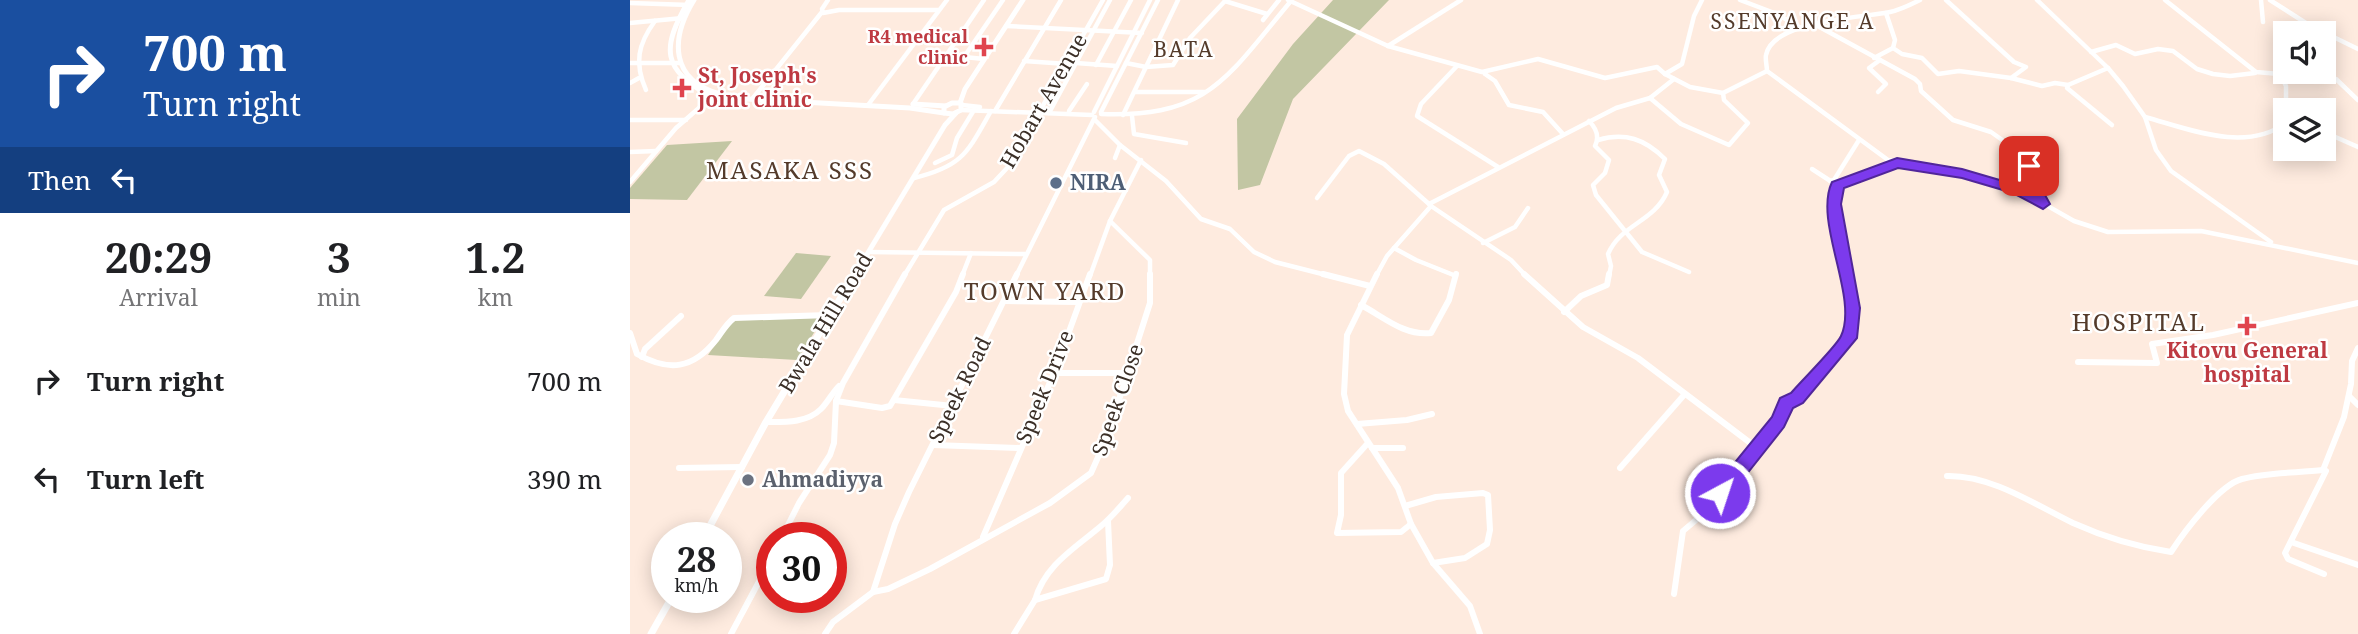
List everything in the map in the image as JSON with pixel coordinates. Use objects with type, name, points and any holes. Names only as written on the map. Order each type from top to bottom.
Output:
[{"type":"street","points":[[753,98],[822,12],[828,0]]},
{"type":"street","points":[[869,104],[947,0]]},
{"type":"street","points":[[913,104],[984,0]]},
{"type":"street","points":[[984,59],[964,57],[1003,0]]},
{"type":"street","points":[[945,125],[943,109],[965,89],[1023,0]]},
{"type":"street","points":[[914,178],[938,173],[959,163],[1062,0]]},
{"type":"street","name":"Hobart Avenue","points":[[1046,112],[1067,64],[1103,0]]},
{"type":"street","name":"Hobart Avenue","points":[[843,383],[944,210],[984,188],[1002,174],[1046,112],[1110,0]]},
{"type":"street","points":[[1096,65],[1131,0]]},
{"type":"street","points":[[1096,114],[1116,66],[1150,0]]},
{"type":"street","points":[[1096,114],[1158,0]]},
{"type":"street","points":[[1123,115],[1178,0]]},
{"type":"street","points":[[1263,20],[1279,0]]},
{"type":"street","points":[[680,18],[680,63],[688,78],[714,95],[910,107],[945,114],[960,108],[1132,116],[1187,104],[1205,92],[1228,73],[1290,0],[1388,46],[1482,72],[1495,81],[1508,105],[1539,110],[1563,134]]},
{"type":"street","points":[[1388,46],[1461,0]]},
{"type":"street","points":[[1665,74],[1682,64],[1692,34],[1692,16],[1702,0]]},
{"type":"street","points":[[1740,0],[1802,26],[1886,13],[1920,0]]},
{"type":"street","points":[[1946,0],[2014,62],[2027,69],[2015,73],[2011,78]]},
{"type":"street","points":[[2037,0],[2108,68],[2145,117],[2156,150],[2171,171],[2273,244]]},
{"type":"street","points":[[2165,0],[2256,72]]},
{"type":"street","points":[[2262,0],[2263,22]]},
{"type":"street","points":[[2270,0],[2303,21]]},
{"type":"street","points":[[1126,63],[1146,67],[1173,65],[1190,38],[1226,1],[1268,14]]},
{"type":"street","points":[[630,3],[690,2]]},
{"type":"street","points":[[690,2],[670,43],[672,65],[685,82],[714,95],[770,102],[948,105],[974,110],[994,110]]},
{"type":"street","points":[[822,12],[938,10]]},
{"type":"street","points":[[1878,92],[1885,84],[1868,68],[1892,48],[1895,40],[1886,13]]},
{"type":"street","points":[[630,23],[680,18]]},
{"type":"street","points":[[646,90],[633,63],[641,41],[655,21]]},
{"type":"street","points":[[1006,26],[1142,33]]},
{"type":"street","points":[[1802,26],[1782,36],[1770,47],[1765,57],[1767,71],[1888,160],[1962,174],[2018,189],[2074,221],[2101,231],[2201,231],[2358,263]]},
{"type":"street","points":[[1815,26],[1918,82],[1921,91],[1953,120],[1992,132],[2023,154],[2029,159],[2033,186],[2043,204]]},
{"type":"street","points":[[2336,39],[2358,49]]},
{"type":"street","points":[[2091,52],[2116,45],[2135,54],[2158,49],[2176,52],[2191,65],[2210,73],[2244,75],[2256,72],[2273,75]]},
{"type":"street","points":[[1892,48],[1902,54],[1922,58],[1938,74],[1959,71],[2011,78],[2038,85],[2068,85],[2108,68]]},
{"type":"street","points":[[1482,72],[1538,59],[1605,78],[1657,67],[1674,79],[1703,91],[1723,93],[1767,71]]},
{"type":"street","points":[[1024,61],[1067,64]]},
{"type":"street","points":[[633,63],[680,63]]},
{"type":"street","points":[[1076,63],[1116,66]]},
{"type":"street","points":[[1457,66],[1421,104],[1417,116],[1498,167]]},
{"type":"street","points":[[630,83],[639,78]]},
{"type":"street","points":[[1480,634],[1470,606],[1433,563],[1411,524],[1398,488],[1348,411],[1344,394],[1347,335],[1370,286],[1394,248],[1430,205],[1589,121],[1616,108],[1650,98],[1674,79]]},
{"type":"street","points":[[2336,79],[2358,100]]},
{"type":"street","points":[[1069,111],[1087,84]]},
{"type":"street","points":[[2068,85],[2067,88],[2085,105],[2112,125]]},
{"type":"street","points":[[960,108],[965,89]]},
{"type":"street","points":[[1135,92],[1205,92]]},
{"type":"street","points":[[1650,98],[1681,124],[1729,145],[1748,123],[1724,100],[1723,93]]},
{"type":"street","points":[[630,182],[656,151],[714,95]]},
{"type":"street","name":"Bwala Hill Road","points":[[712,522],[766,422],[830,315],[945,125],[960,108]]},
{"type":"street","points":[[935,163],[952,155],[957,138],[974,110]]},
{"type":"street","points":[[1046,112],[1096,114],[1120,145],[1166,181],[1201,219],[1230,229],[1261,256],[1370,286]]},
{"type":"street","name":"Speek Road","points":[[873,592],[895,524],[1025,254],[1096,114]]},
{"type":"street","points":[[1132,116],[1134,134],[1186,143]]},
{"type":"street","points":[[2145,117],[2233,138],[2273,133]]},
{"type":"street","points":[[630,120],[686,120]]},
{"type":"street","points":[[1589,121],[1596,128],[1598,140],[1595,146],[1608,158],[1605,173],[1593,185],[1593,190],[1622,230],[1643,252],[1689,272]]},
{"type":"street","points":[[1564,312],[1576,299],[1609,282],[1609,250],[1622,230],[1662,205],[1667,190],[1659,174],[1665,159],[1643,140],[1630,135],[1611,135],[1598,140]]},
{"type":"street","points":[[2336,137],[2358,146]]},
{"type":"street","points":[[1830,181],[1834,180],[1859,140]]},
{"type":"street","points":[[1115,158],[1120,145]]},
{"type":"street","points":[[630,152],[656,151]]},
{"type":"street","points":[[1317,198],[1349,156],[1359,151],[1384,164],[1430,205],[1519,267],[1583,327],[1638,358],[1684,396],[1757,448]]},
{"type":"street","name":"Speek Drive","points":[[983,538],[1054,373],[1110,220],[1141,160]]},
{"type":"street","points":[[1812,169],[1837,185],[1897,163]]},
{"type":"street","points":[[1674,594],[1683,531],[1694,524],[1757,448],[1778,421],[1786,403],[1797,398],[1849,338],[1853,308],[1833,204],[1837,185]]},
{"type":"street","points":[[1483,243],[1515,227],[1528,208]]},
{"type":"street","name":"Speek Close","points":[[873,592],[888,589],[917,576],[1050,503],[1088,476],[1103,449],[1150,303],[1151,264],[1141,249],[1110,220]]},
{"type":"street","points":[[1361,305],[1378,312],[1396,325],[1423,334],[1431,332],[1449,300],[1456,274],[1431,264],[1410,260],[1394,248]]},
{"type":"street","points":[[869,252],[1025,254]]},
{"type":"street","points":[[836,401],[884,408],[894,400],[956,292],[971,253]]},
{"type":"street","points":[[1004,301],[1079,302]]},
{"type":"street","points":[[2078,362],[2157,363],[2152,344],[2213,335],[2358,303]]},
{"type":"street","points":[[630,333],[637,354],[664,368],[679,368],[701,357],[734,318],[830,315]]},
{"type":"street","points":[[642,357],[645,349],[681,316]]},
{"type":"street","points":[[2324,574],[2288,559],[2285,553],[2326,471],[2323,470],[2345,420],[2350,365],[2358,348]]},
{"type":"street","points":[[1054,373],[1128,373]]},
{"type":"street","points":[[790,522],[830,455],[834,443],[836,401],[843,383]]},
{"type":"street","points":[[766,422],[813,415],[821,410],[830,394],[843,383]]},
{"type":"street","points":[[1620,468],[1684,396]]},
{"type":"street","points":[[2349,396],[2358,405]]},
{"type":"street","points":[[894,400],[953,406]]},
{"type":"street","points":[[1357,424],[1407,420],[1432,414]]},
{"type":"street","points":[[933,445],[1020,449]]},
{"type":"street","points":[[1403,448],[1370,446],[1342,473],[1339,482],[1341,515],[1338,533],[1401,532],[1411,524]]},
{"type":"street","points":[[679,468],[742,467]]},
{"type":"street","points":[[1947,476],[1954,474],[2001,489],[2090,530],[2149,550],[2171,552],[2190,523],[2204,512],[2224,487],[2241,479],[2323,470]]},
{"type":"street","points":[[1405,506],[1436,497],[1483,492],[1488,495],[1490,530],[1487,544],[1469,556],[1433,563]]},
{"type":"street","points":[[1014,634],[1049,572],[1108,521],[1128,498]]},
{"type":"street","points":[[1035,600],[1106,579],[1111,567],[1105,534],[1108,521]]},
{"type":"street","points":[[2291,542],[2358,565]]},
{"type":"street","points":[[731,634],[756,586]]},
{"type":"street","points":[[818,634],[826,632],[873,592]]},
{"type":"street","points":[[651,634],[662,613]]},
{"type":"green space","points":[[1333,0],[1389,0],[1293,99],[1260,185],[1238,190],[1237,119],[1293,44]]},
{"type":"green space","points":[[732,141],[687,200],[630,199],[630,188],[667,145]]},
{"type":"green space","points":[[796,253],[831,256],[801,299],[764,296]]},
{"type":"green space","points":[[825,315],[797,360],[708,355],[732,320]]},
{"type":"place","name":"R4 medical clinic","points":[[984,47]]},
{"type":"place","name":"St, Joseph's joint clinic","points":[[682,88]]},
{"type":"place","name":"NIRA","points":[[1056,183]]},
{"type":"place","name":"Kitovu General hospital","points":[[2247,326]]},
{"type":"place","name":"Ahmadiyya","points":[[748,480]]},
{"type":"district","name":"SSENYANGE A","points":[[1793,22]]},
{"type":"district","name":"BATA","points":[[1184,50]]},
{"type":"district","name":"MASAKA SSS","points":[[790,171]]},
{"type":"district","name":"TOWN YARD","points":[[1045,292]]},
{"type":"district","name":"HOSPITAL","points":[[2139,323]]},
{"type":"route","points":[[1720,493],[1778,421],[1786,403],[1797,398],[1849,338],[1853,308],[1833,204],[1837,185],[1897,163],[1962,174],[2018,189],[2043,204],[2033,186],[2029,166]]}]
